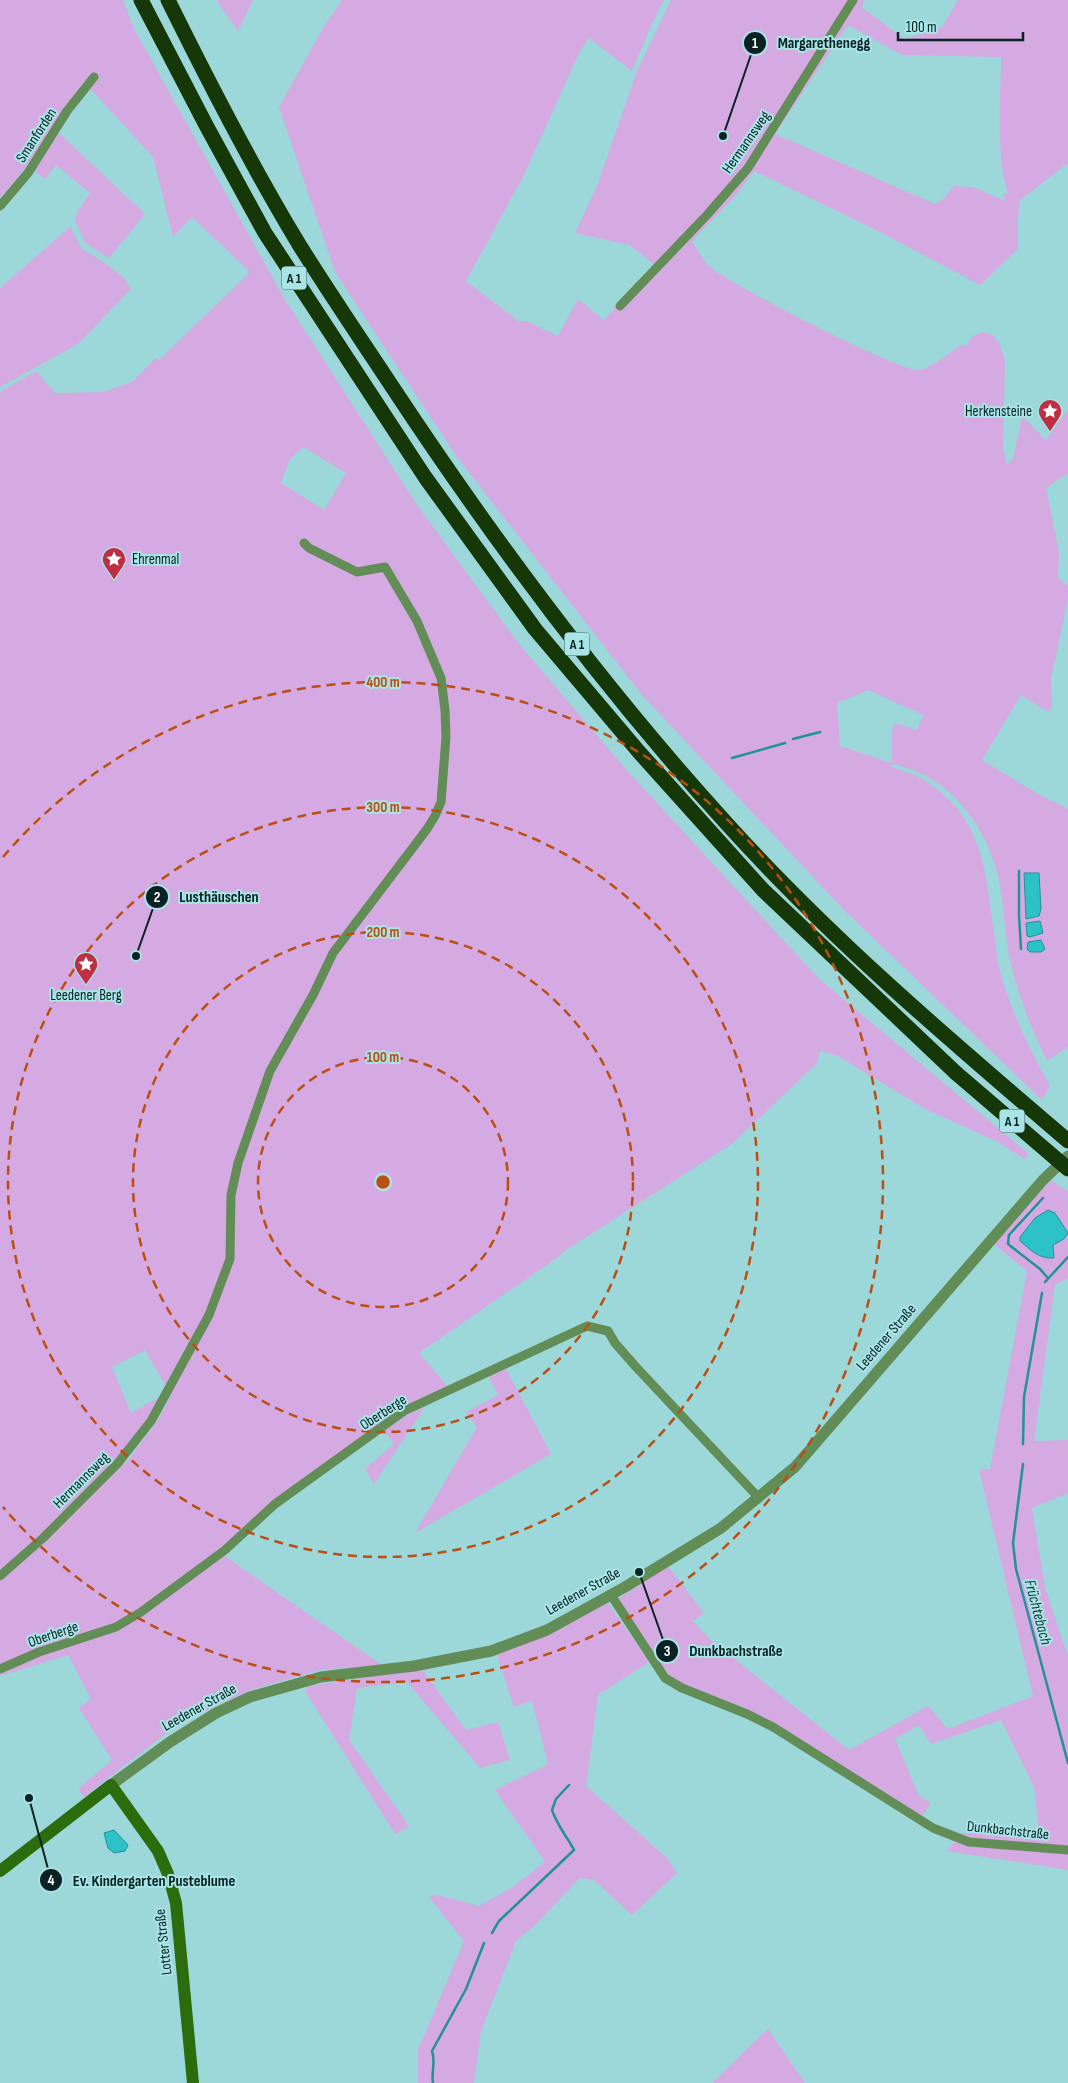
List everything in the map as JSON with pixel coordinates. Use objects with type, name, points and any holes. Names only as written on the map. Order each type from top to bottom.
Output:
[{"type":"highway","name":"A 1","points":[[141,0],[237,182],[271,241],[424,477],[535,629],[639,752],[763,890],[956,1073],[1068,1169]]},
{"type":"highway","name":"A 1","points":[[168,0],[257,172],[300,246],[437,455],[549,610],[648,733],[729,826],[804,904],[970,1058],[1068,1141]]},
{"type":"main road","name":"Leedener Straße","points":[[0,1871],[111,1785]]},
{"type":"main road","name":"Lotter Straße","points":[[111,1785],[158,1852],[168,1874],[176,1903],[193,2083]]},
{"type":"street","name":"Hermannsweg","points":[[620,306],[706,216],[748,168],[854,0]]},
{"type":"street","name":"Smanforden","points":[[0,206],[28,173],[68,111],[94,78]]},
{"type":"street","name":"Hermannsweg","points":[[0,1576],[42,1538],[118,1463],[151,1421],[209,1315],[230,1259],[231,1195],[238,1163],[270,1071],[313,995],[333,953],[427,829],[441,802],[446,738],[446,710],[441,678],[417,621],[385,567],[357,572],[309,548],[304,543]]},
{"type":"street","name":"Leedener Straße","points":[[111,1785],[170,1742],[216,1714],[250,1697],[321,1677],[414,1666],[491,1651],[547,1630],[610,1595],[721,1528],[795,1467],[1042,1180],[1068,1156]]},
{"type":"street","name":"Oberberge","points":[[0,1669],[40,1652],[116,1627],[141,1612],[225,1550],[275,1504],[404,1411],[587,1326],[608,1332],[614,1342],[636,1367],[759,1498]]},
{"type":"street","name":"Dunkbachstraße","points":[[610,1595],[665,1678],[682,1688],[747,1714],[773,1727],[933,1828],[969,1842],[1068,1850]]},
{"type":"shaded area","points":[[0,0],[123,0],[134,29],[284,298],[417,505],[519,644],[624,767],[818,978],[1029,1154],[1024,1159],[998,1142],[925,1109],[838,1056],[820,1051],[817,1063],[733,1143],[563,1252],[419,1353],[448,1387],[394,1413],[198,1565],[223,1555],[382,1665],[320,1670],[254,1689],[215,1706],[164,1735],[84,1797],[78,1789],[112,1760],[79,1708],[91,1699],[68,1655],[0,1676],[0,392],[36,371],[55,393],[104,392],[133,381],[156,358],[159,360],[250,272],[192,217],[173,237],[153,157],[85,83],[23,171],[0,198]],"holes":[[[303,447],[346,473],[324,510],[281,483],[290,459]],[[145,1350],[171,1395],[158,1420],[126,1463],[121,1458],[151,1416],[161,1396],[131,1413],[112,1367]]]},
{"type":"shaded area","points":[[216,0],[253,0],[238,31]]},
{"type":"shaded area","points":[[342,0],[664,0],[632,71],[589,38],[579,53],[524,175],[466,281],[518,321],[526,321],[558,336],[578,299],[604,320],[654,264],[629,245],[575,233],[597,186],[637,71],[671,0],[865,0],[861,7],[905,39],[942,27],[958,0],[1068,0],[1068,163],[1020,200],[1018,249],[980,285],[878,231],[754,171],[736,195],[692,241],[706,263],[722,275],[778,307],[849,343],[906,367],[919,370],[935,363],[961,345],[966,346],[973,336],[982,332],[992,335],[999,343],[1005,360],[1003,448],[1007,464],[1013,459],[1022,416],[1046,440],[1068,409],[1068,473],[1046,488],[1059,552],[1058,578],[1068,586],[1068,598],[1051,679],[1052,707],[1048,712],[1021,695],[982,760],[1038,794],[1068,809],[1068,1047],[1047,1061],[1027,1016],[1015,981],[1007,946],[998,876],[984,838],[961,804],[946,790],[930,778],[892,764],[892,767],[913,774],[943,794],[958,809],[969,825],[983,862],[998,960],[1004,986],[1022,1030],[1050,1086],[1042,1100],[846,912],[642,695],[457,457],[335,272],[279,107],[323,28]],"holes":[[[848,25],[902,55],[1001,57],[1000,147],[1009,195],[1003,192],[1005,201],[973,187],[954,186],[943,199],[935,204],[775,134]],[[868,690],[923,715],[917,730],[894,723],[892,731],[892,763],[840,746],[837,703]]]},
{"type":"shaded area","points":[[59,133],[145,214],[109,258],[85,243],[75,220],[77,212],[90,193],[56,165],[45,179],[32,169]]},
{"type":"shaded area","points":[[72,225],[72,231],[82,249],[123,277],[131,289],[78,344],[0,387],[0,288]]},
{"type":"shaded area","points":[[1051,1180],[1068,1192],[1068,1278],[1055,1285],[1034,1441],[1068,1440],[1068,1493],[1032,1508],[1045,1587],[1068,1657],[1068,1870],[947,1851],[961,1833],[1039,1833],[1034,1787],[1001,1720],[931,1744],[919,1725],[895,1739],[919,1796],[931,1803],[922,1816],[776,1725],[743,1707],[682,1684],[669,1675],[618,1599],[668,1566],[704,1613],[693,1621],[712,1641],[849,1750],[928,1706],[948,1729],[1033,1696],[979,1470],[990,1469],[1027,1271],[994,1244]]},
{"type":"shaded area","points":[[506,1369],[551,1454],[415,1533],[477,1427],[466,1412],[498,1395],[489,1377]]},
{"type":"shaded area","points":[[425,1407],[374,1484],[365,1469],[394,1444],[384,1431],[407,1415]]},
{"type":"shaded area","points":[[608,1603],[649,1662],[598,1695],[586,1786],[667,1858],[677,1873],[632,1915],[594,1880],[580,1878],[533,1927],[516,1941],[481,2031],[474,2083],[418,2083],[418,2050],[464,1941],[429,1897],[437,1895],[479,1906],[513,1887],[545,1862],[495,1790],[548,1764],[532,1701],[514,1707],[497,1655],[543,1636]]},
{"type":"shaded area","points":[[422,1669],[466,1730],[498,1722],[510,1760],[480,1768],[407,1682],[357,1688],[349,1740],[409,1826],[395,1834],[305,1691],[308,1686]]},
{"type":"shaded area","points":[[768,2029],[805,2083],[712,2083]]},
{"type":"water","points":[[1024,873],[1039,873],[1041,909],[1039,916],[1026,919]]},
{"type":"water","points":[[1040,921],[1043,933],[1030,937],[1027,936],[1026,923]]},
{"type":"water","points":[[1041,940],[1045,949],[1041,952],[1030,952],[1027,949],[1028,942]]},
{"type":"water","points":[[1048,1210],[1055,1213],[1068,1233],[1064,1239],[1053,1245],[1054,1258],[1043,1257],[1031,1251],[1020,1241],[1020,1237],[1035,1218]]},
{"type":"water","points":[[114,1830],[128,1845],[125,1851],[114,1853],[108,1848],[104,1833]]},
{"type":"waterway","points":[[793,739],[820,732]]},
{"type":"waterway","points":[[732,758],[785,743]]},
{"type":"waterway","points":[[1019,871],[1021,949]]},
{"type":"waterway","points":[[1043,1198],[1009,1235],[1008,1244],[1040,1269],[1047,1277]]},
{"type":"waterway","name":"Früchtebach","points":[[1045,1282],[1068,1257]]},
{"type":"waterway","name":"Früchtebach","points":[[1023,1444],[1024,1397],[1042,1293]]},
{"type":"waterway","name":"Früchtebach","points":[[1023,1464],[1013,1543],[1016,1569],[1068,1763]]},
{"type":"waterway","points":[[492,1933],[499,1921],[574,1850],[559,1826],[552,1810],[556,1799],[569,1785]]},
{"type":"waterway","points":[[433,2083],[434,2059],[432,2051],[466,1989],[484,1943]]},
{"type":"place","name":"Margarethenegg","points":[[723,136]]},
{"type":"place","name":"Herkensteine","points":[[1050,432]]},
{"type":"place","name":"Ehrenmal","points":[[114,580]]},
{"type":"place","name":"Lusthäuschen","points":[[136,956]]},
{"type":"place","name":"Leedener Berg","points":[[86,985]]},
{"type":"place","name":"Dunkbachstraße","points":[[639,1572]]},
{"type":"place","name":"Ev. Kindergarten Pusteblume","points":[[29,1798]]}]
